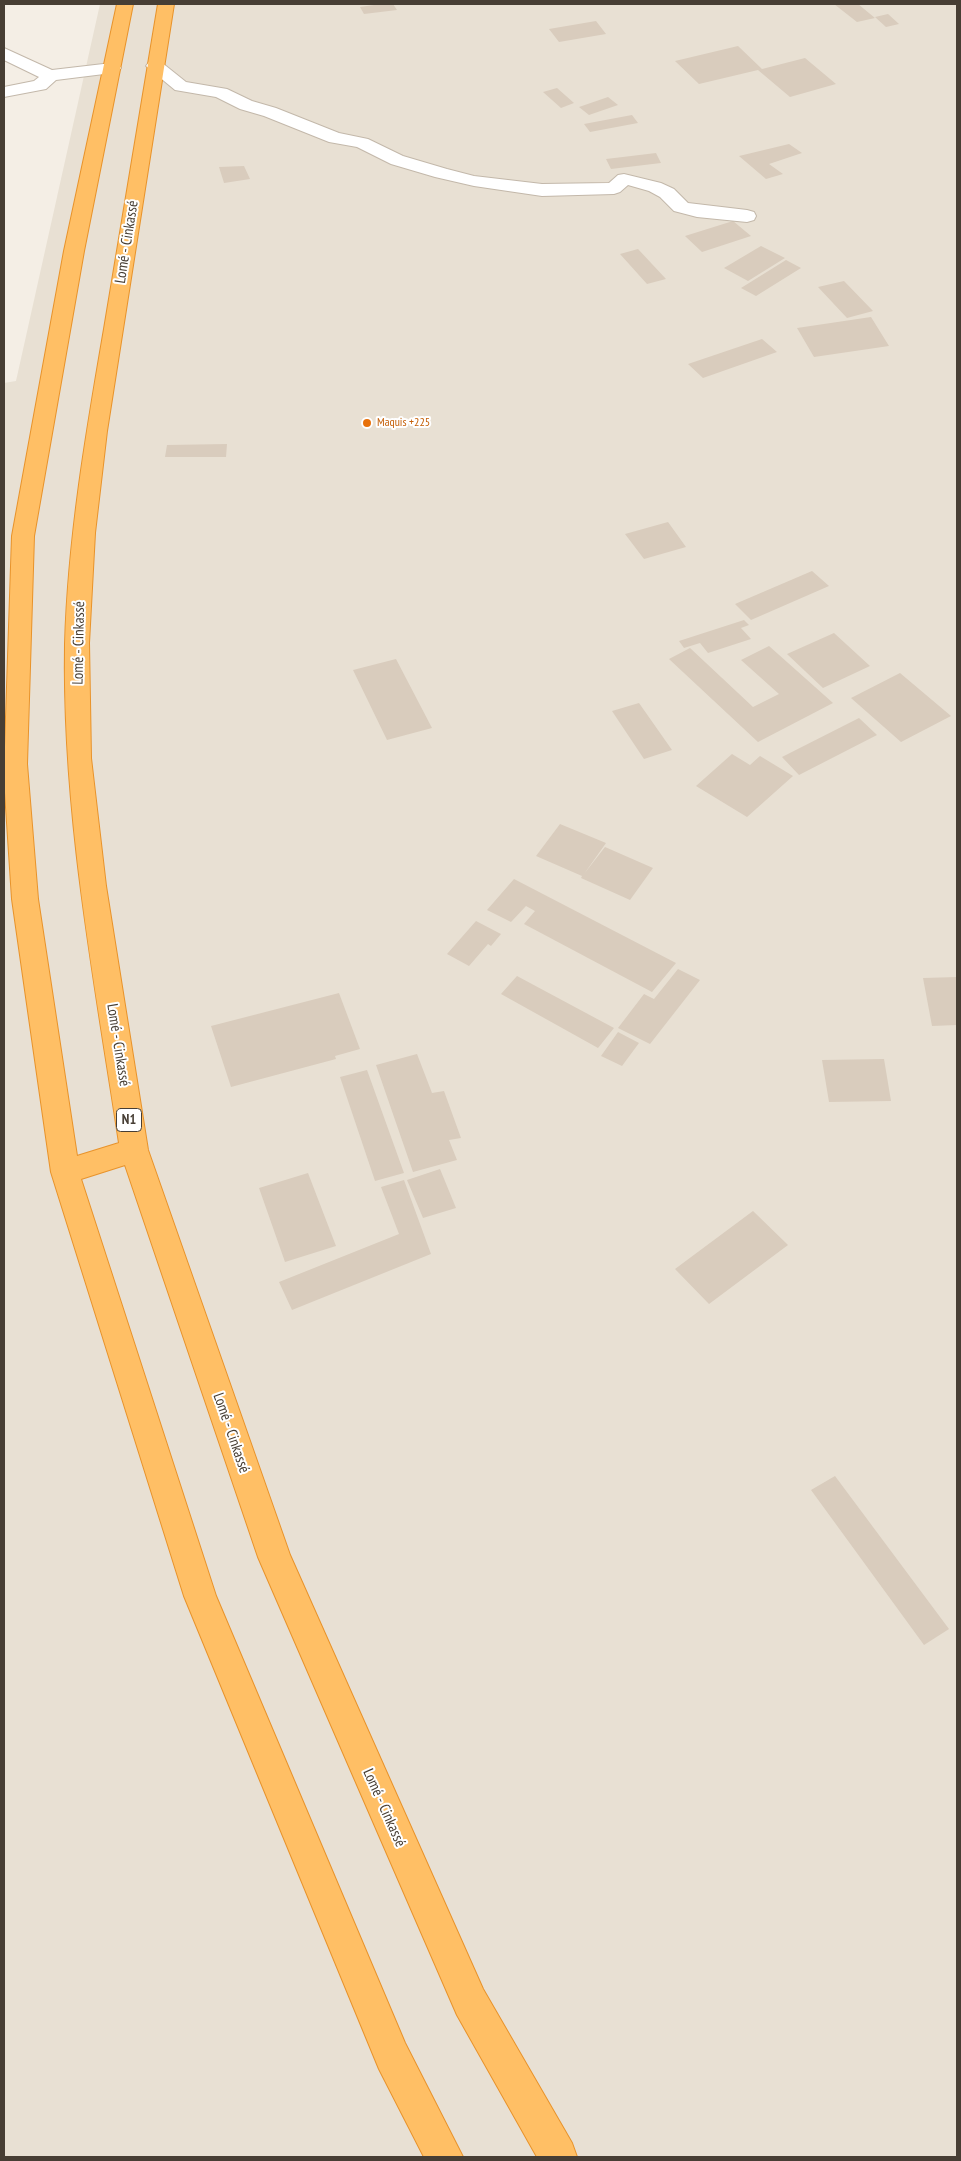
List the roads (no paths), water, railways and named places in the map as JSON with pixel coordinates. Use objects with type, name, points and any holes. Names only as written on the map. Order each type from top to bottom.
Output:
[{"type":"highway","points":[[125,4],[72,261],[23,536],[15,764],[25,899],[65,1172],[200,1596],[392,2056],[444,2157]]},
{"type":"highway","name":"Lomé - Cinkassé","points":[[166,4],[96,431],[84,532],[77,643],[79,758],[94,886],[134,1150],[274,1557],[470,2002],[558,2157]]},
{"type":"highway","points":[[65,1172],[134,1150]]},
{"type":"street","points":[[4,53],[36,70],[51,75],[112,68]]},
{"type":"street","points":[[155,66],[181,86],[220,93],[246,106],[270,112],[335,138],[362,144],[397,160],[441,173],[474,181],[542,190],[614,188],[624,179],[655,187],[667,193],[680,207],[697,211],[747,216]]},
{"type":"street","points":[[4,92],[40,85],[51,75]]},
{"type":"place","name":"Maquis +225","points":[[367,423]]}]
